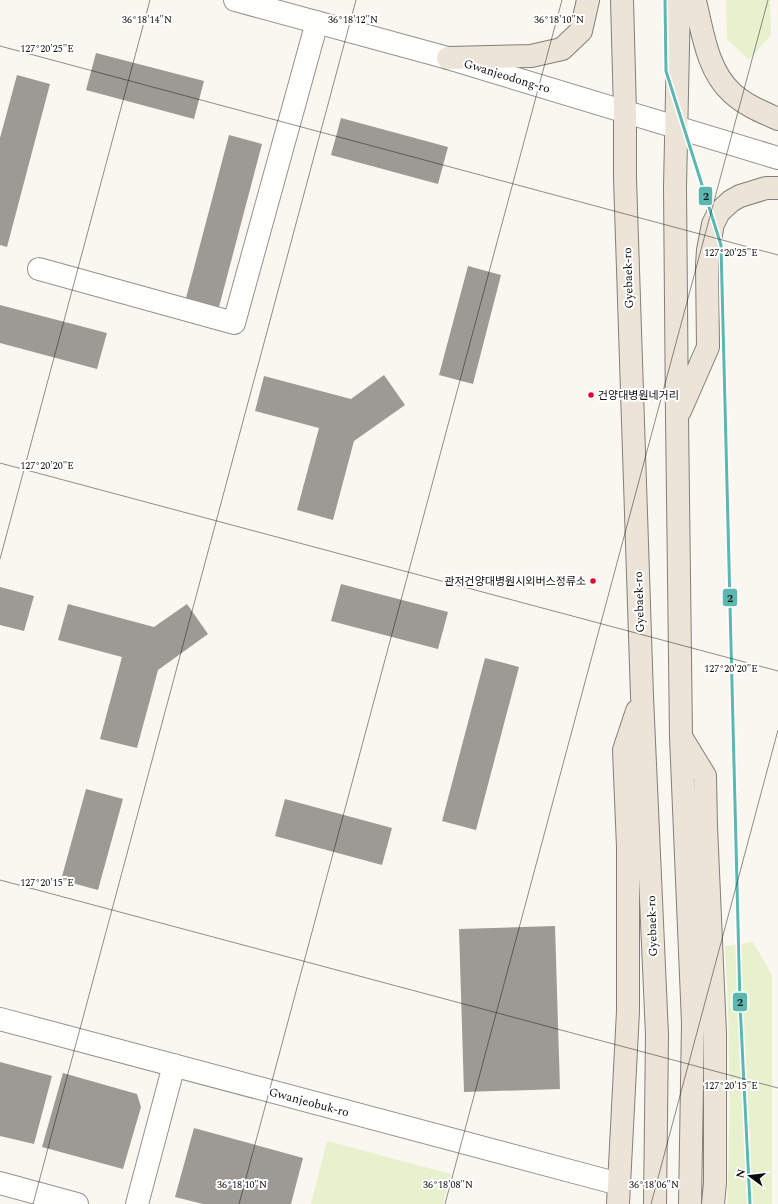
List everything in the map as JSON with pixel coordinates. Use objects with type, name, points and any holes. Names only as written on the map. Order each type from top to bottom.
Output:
[{"type":"main road","points":[[448,58],[531,56],[562,49],[581,31],[588,0]]},
{"type":"main road","name":"Gyebaek-ro","points":[[622,0],[625,186],[642,696],[657,1035],[655,1204]]},
{"type":"main road","points":[[679,0],[675,194],[677,417],[681,737],[693,1023],[690,1204]]},
{"type":"main road","points":[[694,0],[709,57],[718,77],[732,93],[754,107],[778,119]]},
{"type":"main road","points":[[677,417],[708,347],[707,265],[713,224],[720,212],[731,201],[740,196],[766,188],[778,188]]},
{"type":"main road","points":[[618,1194],[628,1011],[628,848],[624,750],[642,696]]},
{"type":"main road","points":[[681,737],[705,776],[715,1033],[715,1183],[713,1204]]},
{"type":"street","name":"Gwanjeodong-ro","points":[[235,0],[448,58],[778,158]]},
{"type":"street","points":[[38,269],[234,323],[317,22]]},
{"type":"street","name":"Gwanjeobuk-ro","points":[[0,1019],[174,1065],[618,1194]]},
{"type":"street","points":[[137,1204],[174,1065]]},
{"type":"street","points":[[0,1183],[78,1204]]},
{"type":"green space","points":[[726,0],[770,0],[771,35],[749,60],[727,39]]},
{"type":"green space","points":[[753,942],[772,975],[772,1204],[727,1204],[729,1075],[725,946]]},
{"type":"green space","points":[[327,1141],[451,1174],[443,1204],[311,1204]]},
{"type":"building","points":[[96,53],[204,81],[194,119],[86,90]]},
{"type":"building","points":[[17,75],[50,84],[7,247],[0,245],[0,138]]},
{"type":"building","points":[[341,118],[448,147],[438,184],[331,155]]},
{"type":"building","points":[[229,135],[262,144],[219,307],[186,298]]},
{"type":"building","points":[[468,266],[501,275],[473,384],[439,375]]},
{"type":"building","points":[[0,305],[107,333],[97,369],[0,343]]},
{"type":"building","points":[[384,375],[405,405],[354,441],[333,520],[297,510],[319,428],[255,411],[264,376],[351,399]]},
{"type":"building","points":[[341,584],[448,612],[438,649],[331,621]]},
{"type":"building","points":[[0,587],[34,596],[24,631],[0,625]]},
{"type":"building","points":[[68,604],[154,627],[187,604],[208,634],[158,670],[137,748],[100,739],[122,657],[58,640]]},
{"type":"building","points":[[485,658],[519,667],[476,830],[442,821]]},
{"type":"building","points":[[86,789],[123,799],[98,890],[61,880]]},
{"type":"building","points":[[285,799],[392,828],[382,865],[275,836]]},
{"type":"building","points":[[555,926],[560,1089],[464,1092],[459,929]]},
{"type":"building","points":[[0,1062],[52,1076],[34,1144],[0,1136]]},
{"type":"building","points":[[63,1073],[137,1094],[141,1107],[123,1169],[42,1147]]},
{"type":"building","points":[[194,1128],[303,1158],[291,1204],[203,1204],[175,1197]]},
{"type":"transit line","name":"2","points":[[665,0],[666,71],[721,245],[740,1004],[750,1204]]},
{"type":"place","name":"건양대병원네거리","points":[[591,395]]},
{"type":"place","name":"관저건양대병원시외버스정류소","points":[[593,581]]}]
